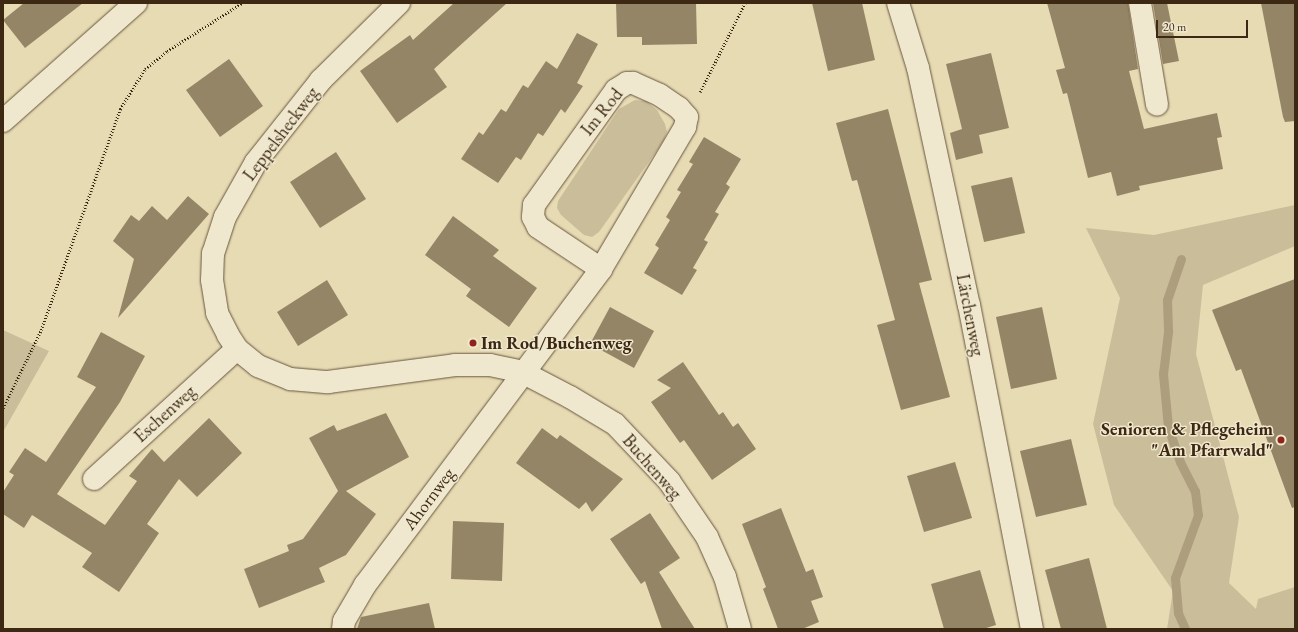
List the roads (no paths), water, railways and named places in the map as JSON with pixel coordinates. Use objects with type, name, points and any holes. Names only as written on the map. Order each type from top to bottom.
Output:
[{"type":"street","points":[[3,121],[136,3]]},
{"type":"street","name":"Leppelsheckweg","points":[[399,3],[321,80],[256,162],[224,217],[214,253],[212,289],[217,313],[237,348],[268,372],[290,379],[316,382],[455,365],[490,365],[522,372]]},
{"type":"street","name":"Lärchenweg","points":[[898,3],[918,68],[969,305],[1032,629]]},
{"type":"street","points":[[1140,3],[1157,105]]},
{"type":"street","name":"Im Rod","points":[[626,83],[639,84],[660,95],[679,108],[687,117],[685,128],[601,269],[538,226],[533,217],[534,206],[539,195],[616,90],[626,83]]},
{"type":"street","points":[[522,372],[601,269]]},
{"type":"street","name":"Eschenweg","points":[[94,479],[237,348]]},
{"type":"street","name":"Ahornweg","points":[[343,629],[344,621],[365,585],[522,372]]},
{"type":"street","name":"Buchenweg","points":[[522,372],[570,397],[615,424],[669,481],[707,537],[725,577],[740,629]]},
{"type":"waterway","points":[[1181,259],[1167,300],[1168,332],[1163,374],[1168,427],[1180,462],[1195,491],[1198,515],[1175,578],[1178,613],[1185,629]]},
{"type":"place","name":"Im Rod/Buchenweg","points":[[473,343]]},
{"type":"place","name":"Senioren & Pflegeheim \"Am Pfarrwald\"","points":[[1281,440]]}]
